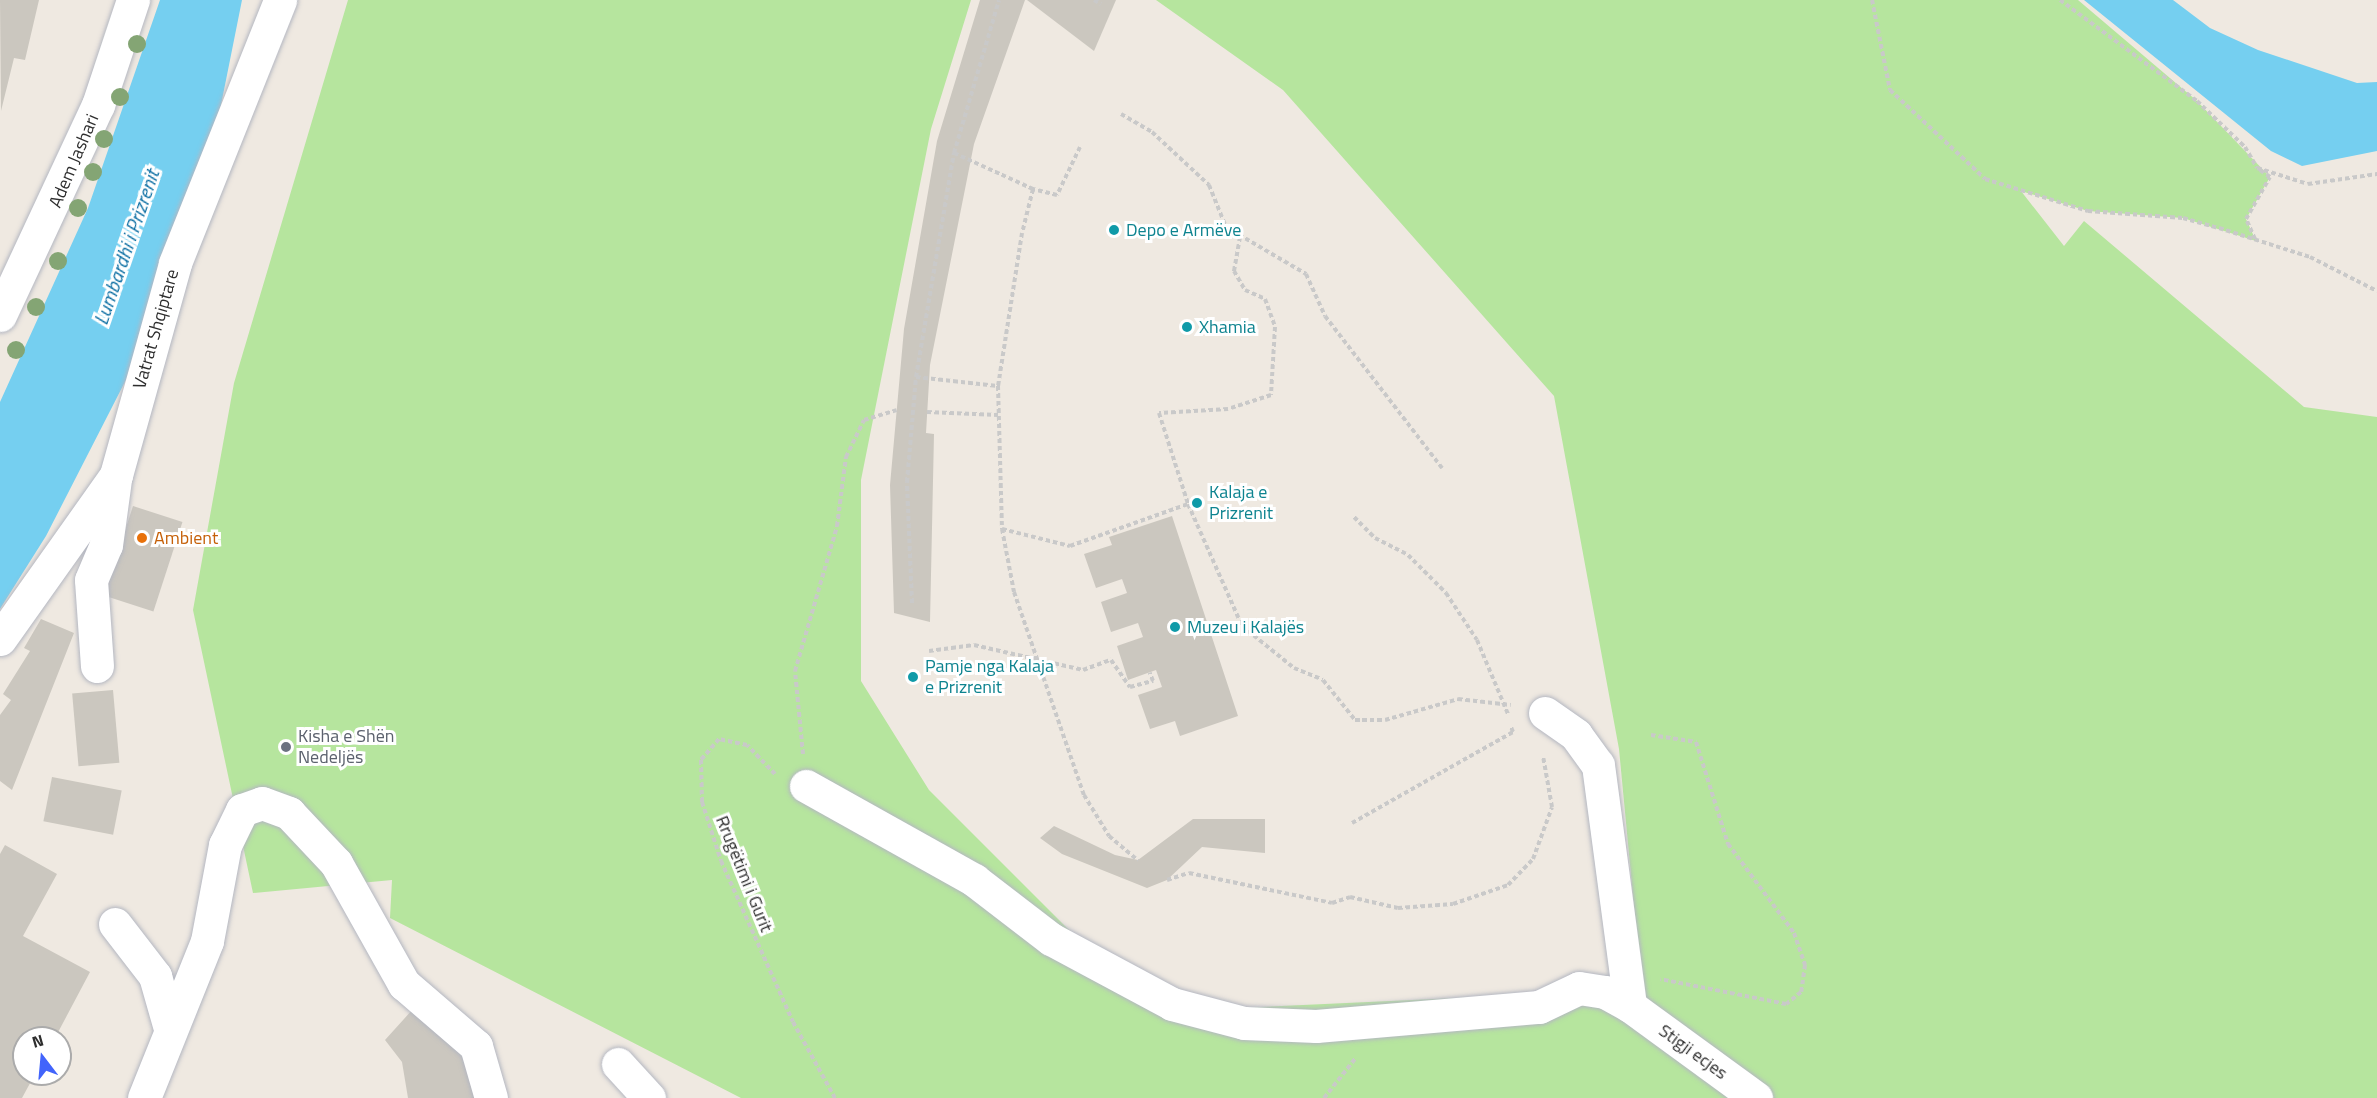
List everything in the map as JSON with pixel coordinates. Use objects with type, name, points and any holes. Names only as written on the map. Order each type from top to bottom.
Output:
[{"type":"street","name":"Adem Jashari","points":[[0,315],[98,105],[133,0]]},
{"type":"street","name":"Vatrat Shqiptare","points":[[0,639],[116,475],[175,262],[280,0]]},
{"type":"street","points":[[97,666],[91,580],[106,545],[116,475]]},
{"type":"street","points":[[1545,713],[1576,735],[1598,765],[1628,991]]},
{"type":"street","name":"Stigji ecjes","points":[[806,786],[974,880],[1052,939],[1182,1006],[1244,1023],[1316,1026],[1539,1007],[1579,988],[1605,992],[1628,991],[1756,1098]]},
{"type":"street","points":[[144,1098],[169,1025],[207,941],[225,845],[242,810],[262,803],[289,813],[336,863],[404,984],[476,1046],[491,1098]]},
{"type":"street","points":[[115,924],[155,976],[169,1025]]},
{"type":"street","points":[[618,1064],[649,1098]]},
{"type":"path","points":[[912,603],[907,482],[916,377],[954,153],[999,0]]},
{"type":"path","points":[[1094,0],[1101,4]]},
{"type":"path","points":[[1872,0],[1890,90],[1985,179],[2088,211],[2183,218],[2310,257],[2377,291]]},
{"type":"path","points":[[2060,0],[2197,101],[2245,147],[2257,168],[2270,177],[2246,219],[2256,241]]},
{"type":"path","points":[[1121,114],[1152,132],[1209,185],[1226,227],[1306,274],[1325,316],[1442,468]]},
{"type":"path","points":[[954,153],[1033,189],[1057,195],[1080,147]]},
{"type":"path","points":[[2257,168],[2308,184],[2377,174]]},
{"type":"path","points":[[1033,189],[998,386],[1002,529],[1014,592],[1084,795],[1109,836],[1138,860]]},
{"type":"path","points":[[1167,880],[1189,873],[1298,900],[1332,903],[1350,897],[1398,908],[1453,904],[1508,885],[1533,859],[1552,807],[1542,748],[1545,713],[1506,704],[1458,699],[1385,720],[1355,720],[1323,680],[1294,668],[1242,626],[1188,504],[1159,413],[1228,409],[1271,395],[1275,327],[1265,299],[1245,290],[1234,271],[1240,237]]},
{"type":"path","points":[[916,377],[998,386]]},
{"type":"path","points":[[806,786],[794,693],[801,639],[837,526],[852,440],[864,420],[897,410]]},
{"type":"path","points":[[927,412],[998,415]]},
{"type":"path","points":[[1002,529],[1070,546],[1188,504]]},
{"type":"path","points":[[1352,823],[1513,732],[1506,704],[1477,640],[1446,593],[1408,555],[1375,538],[1354,517]]},
{"type":"path","points":[[929,651],[974,645],[1036,655],[1083,670],[1111,660],[1130,687],[1153,681],[1150,673]]},
{"type":"path","points":[[1628,991],[1651,976],[1786,1004],[1804,981],[1803,950],[1794,933],[1728,844],[1696,742],[1651,735]]},
{"type":"path","name":"Rrugëtimi i Gurit","points":[[806,786],[786,787],[747,745],[727,737],[708,747],[699,769],[702,802],[722,861],[793,1022],[835,1098]]},
{"type":"green space","points":[[348,0],[971,0],[931,129],[861,480],[861,681],[929,790],[1151,1012],[1500,996],[1643,1001],[1619,749],[1554,396],[1283,90],[1156,0],[2078,0],[2197,101],[2270,177],[2246,219],[2256,241],[2183,218],[2088,211],[2021,191],[2064,246],[2084,221],[2304,407],[2377,417],[2377,1098],[741,1098],[390,918],[392,880],[253,893],[193,610],[234,383]]},
{"type":"water","name":"Lumbardhi i Prizrenit","points":[[160,0],[242,0],[218,120],[129,374],[46,536],[0,609],[0,402],[88,208]]},
{"type":"water","points":[[2084,0],[2173,0],[2210,28],[2258,50],[2357,83],[2377,82],[2377,151],[2302,166],[2271,151]]},
{"type":"building","points":[[0,0],[39,0],[25,60],[14,58],[1,111]]},
{"type":"building","points":[[980,0],[1025,0],[974,144],[930,365],[926,433],[934,434],[930,622],[894,613],[890,485],[904,329],[937,141]]},
{"type":"building","points":[[1027,0],[1116,0],[1094,51]]},
{"type":"building","points":[[133,506],[182,522],[153,611],[104,595]]},
{"type":"building","name":"Muzeu i Kalajës","points":[[1172,516],[1238,716],[1180,736],[1175,721],[1150,729],[1138,695],[1162,687],[1156,670],[1128,680],[1117,646],[1143,637],[1138,623],[1111,632],[1101,602],[1127,593],[1122,579],[1096,588],[1084,554],[1112,545],[1109,537]]},
{"type":"building","points":[[41,619],[74,633],[12,790],[0,781],[0,715],[11,700],[3,694],[30,651],[24,648]]},
{"type":"building","points":[[113,690],[119,763],[79,766],[72,694]]},
{"type":"building","points":[[52,777],[122,791],[113,835],[43,821]]},
{"type":"building","points":[[1193,819],[1265,819],[1265,853],[1202,847],[1167,880],[1147,888],[1062,854],[1040,838],[1054,826],[1115,855],[1138,860]]},
{"type":"building","points":[[5,845],[57,874],[23,936],[90,972],[61,1026],[12,1026],[12,1086],[28,1086],[22,1098],[0,1098],[0,854]]},
{"type":"building","points":[[413,1009],[479,1069],[480,1098],[408,1098],[402,1062],[385,1040]]},
{"type":"place","name":"Depo e Armëve","points":[[1114,230]]},
{"type":"place","name":"Xhamia","points":[[1187,327]]},
{"type":"place","name":"Kalaja e Prizrenit","points":[[1197,503]]},
{"type":"place","name":"Ambient","points":[[142,538]]},
{"type":"place","name":"Muzeu i Kalajës","points":[[1175,627]]},
{"type":"place","name":"Pamje nga Kalaja e Prizrenit","points":[[913,677]]},
{"type":"place","name":"Kisha e Shën Nedeljës","points":[[286,747]]}]
